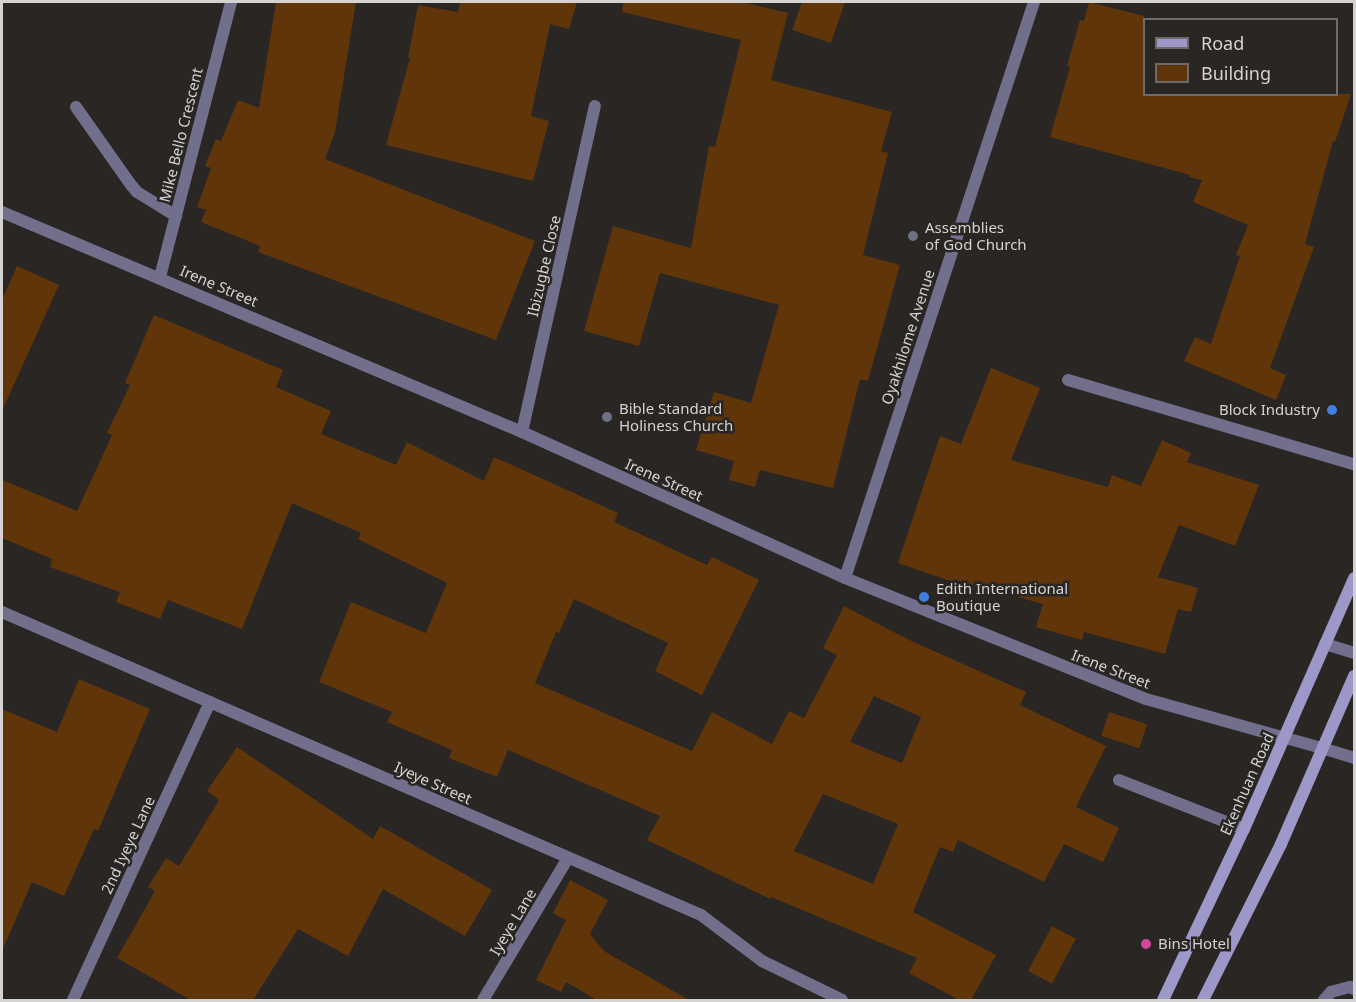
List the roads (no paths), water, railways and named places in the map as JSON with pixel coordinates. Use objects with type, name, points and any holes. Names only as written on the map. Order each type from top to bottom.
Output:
[{"type":"main road","name":"Ekenhuan Road","points":[[1163,1000],[1244,829],[1354,578]]},
{"type":"main road","points":[[1203,1000],[1325,749],[1354,676]]},
{"type":"street","name":"Mike Bello Crescent","points":[[160,277],[231,2]]},
{"type":"street","name":"Oyakhilome Avenue","points":[[845,578],[1034,2]]},
{"type":"street","name":"Ibizugbe Close","points":[[522,432],[595,106]]},
{"type":"street","points":[[76,107],[137,192],[176,216]]},
{"type":"street","name":"Irene Street","points":[[2,212],[522,432],[845,578],[1146,699],[1354,758]]},
{"type":"street","points":[[1068,380],[1354,464]]},
{"type":"street","name":"Iyeye Street","points":[[2,612],[701,915],[762,961],[842,1000]]},
{"type":"street","points":[[1325,644],[1354,653]]},
{"type":"street","name":"2nd Iyeye Lane","points":[[73,1000],[210,702]]},
{"type":"street","points":[[1119,780],[1244,829]]},
{"type":"street","name":"Iyeye Lane","points":[[483,1000],[568,858]]},
{"type":"street","points":[[1324,1000],[1331,992],[1350,987],[1354,989]]},
{"type":"place","name":"Assemblies of God Church","points":[[913,236]]},
{"type":"place","name":"Block Industry","points":[[1332,410]]},
{"type":"place","name":"Bible Standard Holiness Church","points":[[607,417]]},
{"type":"place","name":"Edith International Boutique","points":[[924,597]]},
{"type":"place","name":"Bins Hotel","points":[[1146,944]]}]
